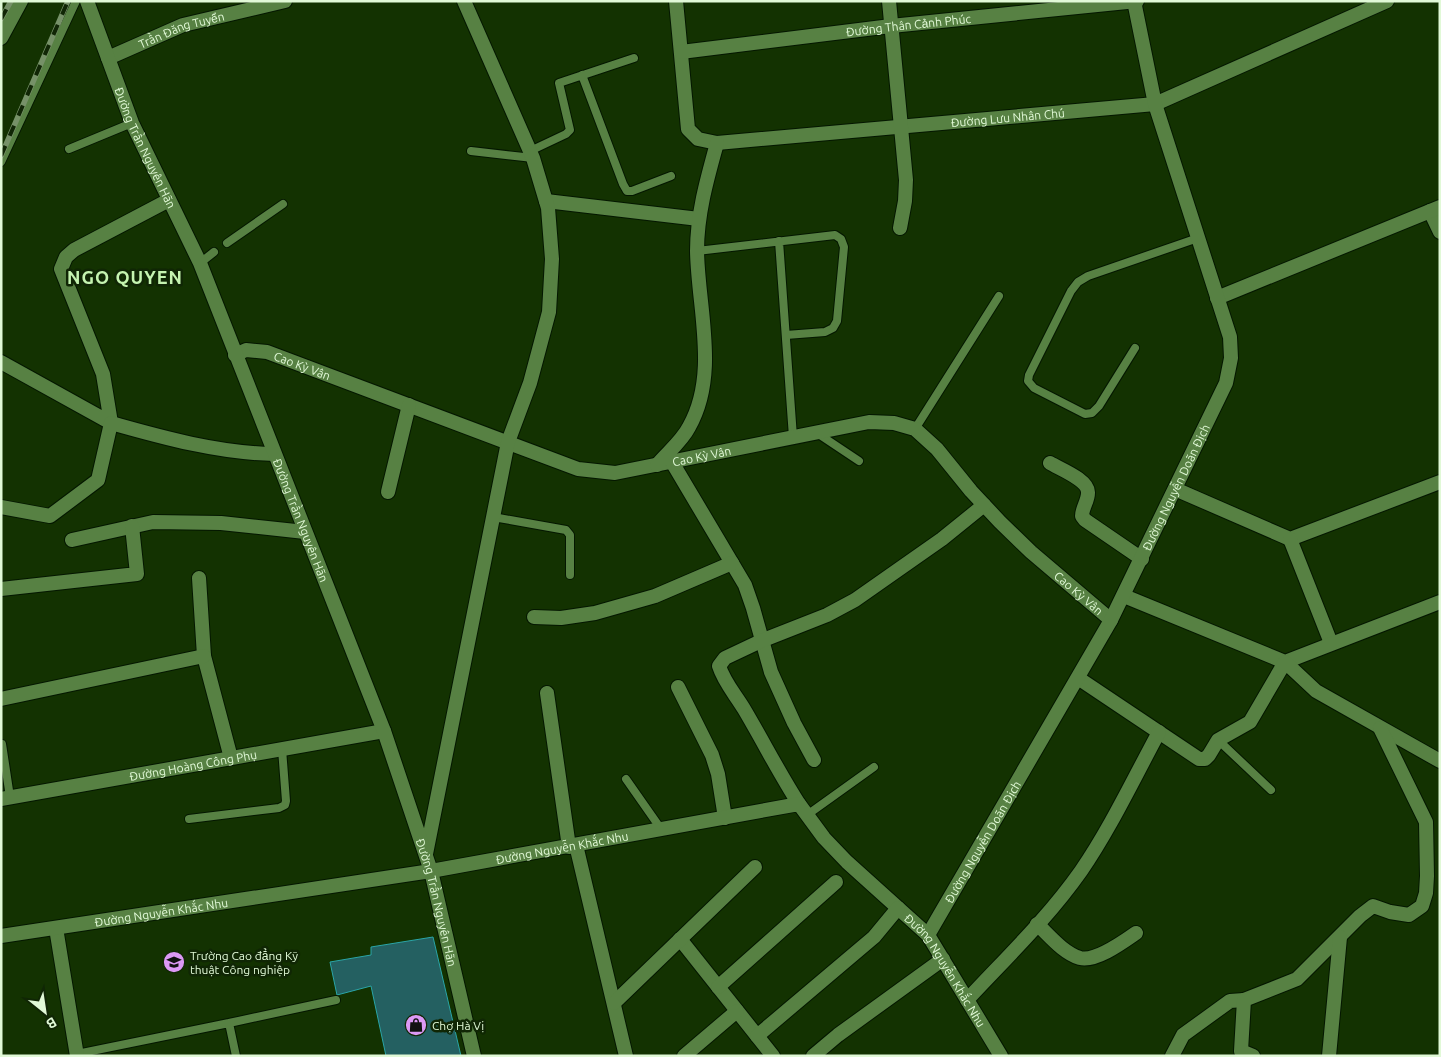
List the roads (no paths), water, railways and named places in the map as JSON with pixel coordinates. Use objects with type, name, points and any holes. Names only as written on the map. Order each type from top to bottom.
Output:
[{"type":"street","points":[[1,38],[21,1]]},
{"type":"street","name":"Đường Trần Nguyên Hãn","points":[[87,1],[132,123],[200,263],[234,355],[384,731],[426,854],[474,1056]]},
{"type":"street","name":"Trần Đăng Tuyển","points":[[108,58],[183,25],[285,1]]},
{"type":"street","points":[[426,854],[508,442],[530,382],[549,312],[552,259],[548,208],[531,154],[464,1]]},
{"type":"street","name":"Đường Lưu Nhân Chú","points":[[676,1],[688,129],[698,139],[717,143],[1155,104],[1387,1]]},
{"type":"street","points":[[889,1],[906,180],[905,201],[900,228]]},
{"type":"street","name":"Đường Thân Cảnh Phúc","points":[[681,52],[892,26],[1135,2]]},
{"type":"street","name":"Đường Nguyễn Doãn Địch","points":[[928,935],[1124,596],[1226,383],[1231,358],[1230,337],[1155,104],[1135,2]]},
{"type":"street","points":[[657,465],[688,430],[698,409],[704,381],[705,354],[697,251],[703,196],[717,143]]},
{"type":"street","points":[[1,506],[50,516],[98,480],[111,423],[103,374],[61,269],[66,257],[74,250],[170,200]]},
{"type":"street","points":[[546,201],[699,219]]},
{"type":"street","points":[[1217,298],[1435,209],[1440,232]]},
{"type":"street","name":"Cao Kỳ Vân","points":[[234,355],[246,350],[267,352],[578,469],[615,473],[869,422],[894,423],[915,429],[937,449],[984,505],[1031,552],[1111,620]]},
{"type":"street","points":[[1,362],[111,423],[212,448],[248,454],[274,454]]},
{"type":"street","points":[[388,492],[409,405]]},
{"type":"street","points":[[672,462],[745,585],[771,672],[782,699],[814,760]]},
{"type":"street","points":[[1050,463],[1082,481],[1088,487],[1088,495],[1082,509],[1082,516],[1142,558]]},
{"type":"street","points":[[1175,489],[1290,539],[1440,482]]},
{"type":"street","points":[[799,804],[742,706],[722,677],[718,666],[725,658],[761,641],[828,615],[855,600],[942,539],[984,505]]},
{"type":"street","points":[[72,540],[153,522],[230,524],[305,532]]},
{"type":"street","points":[[1,589],[138,574],[132,526]]},
{"type":"street","points":[[1290,539],[1331,643]]},
{"type":"street","points":[[534,617],[561,618],[595,613],[655,596],[732,563]]},
{"type":"street","points":[[199,578],[204,656],[231,758]]},
{"type":"street","points":[[1124,596],[1285,662],[1316,691],[1440,761]]},
{"type":"street","points":[[1078,678],[1199,759],[1205,759],[1218,740],[1250,722],[1285,662],[1440,602]]},
{"type":"street","points":[[1,698],[204,656]]},
{"type":"street","points":[[678,687],[712,755],[718,774],[724,818]]},
{"type":"street","points":[[547,693],[572,846],[614,1003],[626,1056]]},
{"type":"street","points":[[1172,1056],[1183,1035],[1230,1001],[1244,1000],[1297,979],[1360,916],[1373,906],[1390,912],[1408,915],[1422,906],[1426,893],[1428,850],[1426,822],[1380,728]]},
{"type":"street","name":"Đường Hoàng Công Phụ","points":[[6,798],[384,731]]},
{"type":"street","points":[[967,1000],[1037,924],[1081,871],[1160,732]]},
{"type":"street","name":"Đường Nguyễn Khắc Nhu","points":[[1,936],[430,871],[799,804],[824,838],[847,862],[928,935],[1001,1056]]},
{"type":"street","points":[[614,1003],[755,867]]},
{"type":"street","points":[[718,987],[836,882]]},
{"type":"street","points":[[757,1036],[874,937],[898,908]]},
{"type":"street","points":[[1037,924],[1066,951],[1081,958],[1113,950],[1136,933]]},
{"type":"street","points":[[56,928],[77,1055]]},
{"type":"street","points":[[1329,1056],[1340,937]]},
{"type":"street","points":[[680,940],[773,1056]]},
{"type":"street","points":[[813,1056],[838,1035],[943,960]]},
{"type":"street","points":[[1244,1000],[1242,1051],[1253,1056]]},
{"type":"street","points":[[684,1056],[737,1011]]},
{"type":"lane","points":[[1,162],[76,1]]},
{"type":"lane","points":[[471,152],[531,154],[566,134],[570,130],[559,83],[634,58]]},
{"type":"lane","points":[[582,75],[627,191],[632,191],[671,176]]},
{"type":"lane","points":[[69,149],[132,123]]},
{"type":"lane","points":[[227,243],[283,204]]},
{"type":"lane","points":[[697,251],[835,235],[841,239],[844,246],[836,321],[833,328],[826,332],[786,335]]},
{"type":"lane","points":[[1135,348],[1099,406],[1092,412],[1085,414],[1034,388],[1028,381],[1029,375],[1071,291],[1078,282],[1088,276],[1198,238]]},
{"type":"lane","points":[[779,242],[793,437]]},
{"type":"lane","points":[[200,263],[214,252]]},
{"type":"lane","points":[[915,429],[998,296]]},
{"type":"lane","points":[[817,433],[859,461]]},
{"type":"lane","points":[[493,517],[566,530],[570,535],[570,575]]},
{"type":"lane","points":[[1218,740],[1271,790]]},
{"type":"lane","points":[[2,744],[6,798]]},
{"type":"lane","points":[[190,819],[279,808],[285,805],[282,749]]},
{"type":"lane","points":[[807,815],[874,767]]},
{"type":"lane","points":[[626,779],[661,829]]},
{"type":"lane","points":[[77,1055],[336,1000]]},
{"type":"lane","points":[[229,1024],[236,1056]]},
{"type":"railway","points":[[1,19],[11,1]]},
{"type":"railway","points":[[1,156],[68,1]]},
{"type":"place","name":"Trường Cao đẳng Kỹ thuật Công nghiệp","points":[[174,962]]},
{"type":"place","name":"Chợ Hà Vị","points":[[416,1025]]},
{"type":"district","name":"NGO QUYEN","points":[[125,277]]}]
